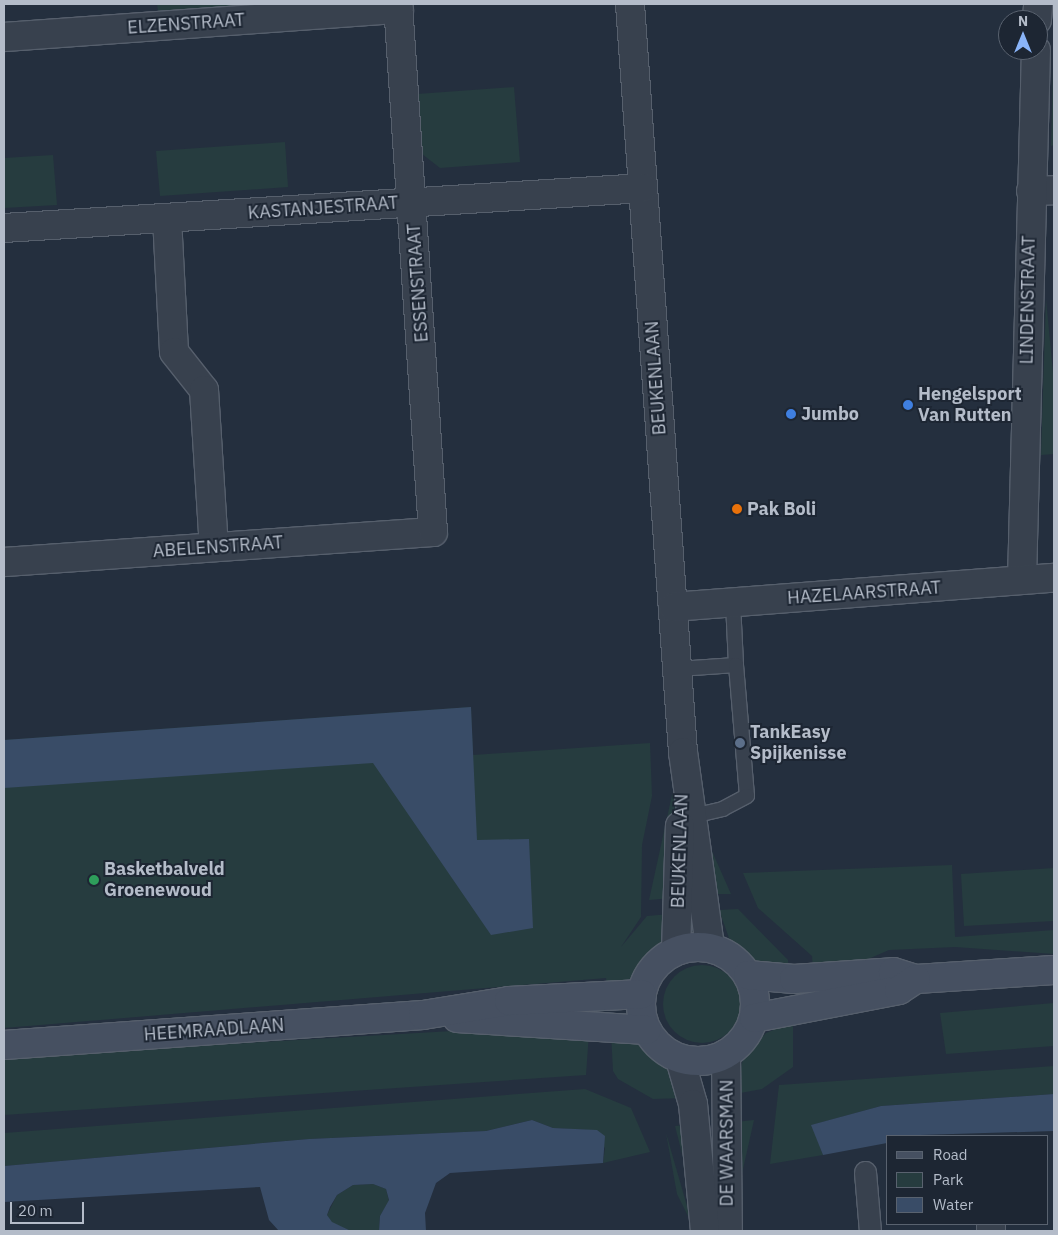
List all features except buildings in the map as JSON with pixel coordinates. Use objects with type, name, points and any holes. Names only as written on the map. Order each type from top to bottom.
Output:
[{"type":"main road","points":[[710,947],[738,962],[748,975],[756,1004],[754,1018],[739,1045],[726,1054],[704,1061],[680,1058],[661,1047],[647,1030],[642,994],[654,968],[676,951],[710,947]]},
{"type":"main road","points":[[748,975],[794,979],[894,972],[916,979],[1054,970]]},
{"type":"main road","points":[[754,1018],[899,990],[916,979]]},
{"type":"main road","name":"HEEMRAADLAAN","points":[[4,1045],[423,1015],[509,1001],[642,994]]},
{"type":"main road","name":"HEEMRAADLAAN","points":[[423,1015],[647,1030]]},
{"type":"street","name":"BEUKENLAAN","points":[[630,4],[683,752],[710,947]]},
{"type":"street","name":"ELZENSTRAAT","points":[[4,37],[399,6]]},
{"type":"street","name":"ESSENSTRAAT","points":[[399,6],[433,532]]},
{"type":"street","name":"LINDENSTRAAT","points":[[1022,580],[1042,190],[1036,60]]},
{"type":"street","name":"KASTANJESTRAAT","points":[[4,228],[643,188]]},
{"type":"street","points":[[167,218],[174,352],[204,390],[214,547]]},
{"type":"street","name":"ABELENSTRAAT","points":[[4,562],[433,532]]},
{"type":"street","name":"HAZELAARSTRAAT","points":[[673,607],[1054,578]]},
{"type":"street","name":"BEUKENLAAN","points":[[676,951],[683,752]]},
{"type":"street","name":"DE WAARSMAN","points":[[726,1054],[728,1231]]},
{"type":"street","name":"DE WAARSMAN","points":[[680,1058],[693,1104],[705,1231]]},
{"type":"street","points":[[865,1172],[870,1231]]},
{"type":"lane","points":[[692,816],[723,809],[747,796],[733,603]]},
{"type":"lane","points":[[678,669],[736,665]]},
{"type":"green space","points":[[157,4],[271,4],[158,11]]},
{"type":"green space","points":[[1054,25],[1054,145],[1051,146]]},
{"type":"green space","points":[[514,87],[520,162],[440,168],[422,154],[417,94]]},
{"type":"green space","points":[[285,142],[288,187],[160,196],[156,151]]},
{"type":"green space","points":[[53,155],[57,205],[4,208],[4,158]]},
{"type":"green space","points":[[1046,299],[1054,383],[1054,454],[1041,455]]},
{"type":"green space","points":[[471,707],[473,755],[650,743],[652,796],[642,845],[641,917],[621,947],[647,916],[670,914],[663,946],[632,978],[607,987],[606,978],[4,1028],[4,740]]},
{"type":"green space","points":[[675,792],[672,898],[649,900],[672,795]]},
{"type":"green space","points":[[709,849],[711,849],[731,894],[715,894]]},
{"type":"green space","points":[[952,865],[955,937],[1054,930],[1054,954],[955,947],[889,950],[845,969],[813,971],[812,956],[758,908],[743,873]]},
{"type":"green space","points":[[1054,868],[1054,921],[964,926],[961,874]]},
{"type":"green space","points":[[738,909],[788,960],[789,972],[761,966],[729,938],[719,910]]},
{"type":"green space","points":[[702,965],[717,968],[730,976],[738,989],[741,1004],[738,1019],[730,1032],[717,1040],[702,1043],[687,1040],[674,1032],[666,1019],[663,1004],[666,989],[674,976],[687,968]]},
{"type":"green space","points":[[1054,1003],[1054,1046],[946,1054],[940,1013]]},
{"type":"green space","points":[[793,1022],[793,1067],[762,1089],[735,1094],[743,1059],[766,1033]]},
{"type":"green space","points":[[487,1029],[589,1033],[586,1075],[4,1115],[4,1057]]},
{"type":"green space","points":[[611,1033],[642,1042],[670,1067],[684,1098],[653,1099],[618,1079],[613,1071]]},
{"type":"green space","points":[[1054,1066],[1054,1094],[881,1106],[812,1125],[823,1155],[770,1164],[779,1085]]},
{"type":"green space","points":[[585,1089],[631,1108],[650,1152],[603,1163],[605,1148],[588,1130],[553,1128],[532,1120],[486,1131],[309,1139],[4,1166],[4,1133]]},
{"type":"green space","points":[[754,1120],[741,1178],[740,1180],[735,1122]]},
{"type":"green space","points":[[686,1125],[692,1193],[675,1126]]},
{"type":"green space","points":[[666,1133],[689,1213],[690,1220],[677,1194]]},
{"type":"green space","points":[[373,1184],[386,1189],[389,1201],[380,1216],[379,1231],[351,1231],[332,1223],[327,1215],[337,1195],[353,1185]]},
{"type":"water","points":[[471,707],[477,840],[529,839],[533,928],[491,935],[373,763],[4,788],[4,740]]},
{"type":"water","points":[[1054,1094],[1054,1131],[886,1135],[886,1143],[823,1155],[811,1125],[881,1106]]},
{"type":"water","points":[[532,1120],[553,1128],[597,1130],[605,1136],[603,1163],[450,1173],[436,1183],[425,1213],[426,1231],[379,1231],[380,1216],[389,1200],[386,1189],[373,1184],[353,1185],[337,1195],[330,1207],[327,1215],[332,1222],[351,1231],[279,1231],[269,1220],[260,1187],[4,1202],[4,1166],[309,1139],[486,1131]]},
{"type":"place","name":"Hengelsport Van Rutten","points":[[908,405]]},
{"type":"place","name":"Jumbo","points":[[791,414]]},
{"type":"place","name":"Pak Boli","points":[[737,509]]},
{"type":"place","name":"TankEasy Spijkenisse","points":[[740,743]]},
{"type":"place","name":"Basketbalveld Groenewoud","points":[[94,880]]}]
